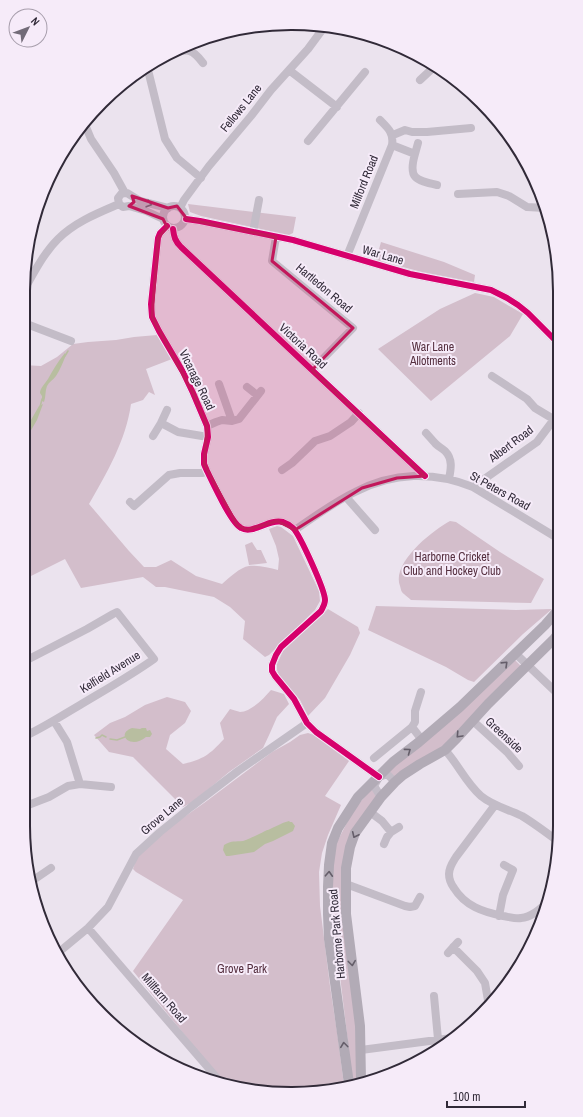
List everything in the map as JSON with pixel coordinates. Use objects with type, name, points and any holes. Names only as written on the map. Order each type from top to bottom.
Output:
[{"type":"main road","name":"Harborne Park Road","points":[[349,1081],[329,938],[329,865],[332,843],[338,828],[358,797],[393,762],[422,740],[460,707],[516,654],[553,616]]},
{"type":"main road","name":"Harborne Park Road","points":[[361,1077],[360,1026],[346,914],[346,868],[350,847],[355,833],[395,782],[420,764],[445,750],[488,704],[553,640]]},
{"type":"main road","points":[[328,914],[346,914]]},
{"type":"street","name":"Fellows Lane","points":[[180,208],[184,200],[271,90],[308,49],[321,32]]},
{"type":"street","points":[[190,51],[196,54],[203,63]]},
{"type":"street","points":[[289,70],[336,107]]},
{"type":"street","points":[[420,80],[431,70]]},
{"type":"street","points":[[149,72],[165,140],[177,158],[201,178]]},
{"type":"street","points":[[308,141],[365,72]]},
{"type":"street","points":[[380,120],[392,135],[405,130],[412,132],[428,132],[471,128]]},
{"type":"street","points":[[87,129],[91,139],[133,202],[129,206]]},
{"type":"street","name":"Milford Road","points":[[347,256],[392,145],[392,135]]},
{"type":"street","points":[[418,143],[414,154],[412,170],[415,177],[421,182],[432,182]]},
{"type":"street","points":[[392,145],[414,154]]},
{"type":"street","points":[[458,194],[478,196],[497,192],[509,196],[527,207],[539,208]]},
{"type":"street","points":[[128,194],[147,203],[168,208],[174,206],[180,208],[185,212],[186,219],[183,225],[177,229],[146,211],[129,206],[123,207],[119,204],[118,198],[120,195],[128,194]]},
{"type":"street","points":[[253,232],[259,200]]},
{"type":"street","points":[[31,278],[40,262],[58,239],[86,219],[119,204]]},
{"type":"street","points":[[168,208],[164,213],[168,225]]},
{"type":"street","name":"War Lane","points":[[186,219],[293,240],[410,274],[491,290],[518,305],[553,338]]},
{"type":"street","name":"Victoria Road","points":[[168,225],[177,243],[425,476]]},
{"type":"street","name":"Vicarage Road","points":[[168,225],[160,233],[158,238],[151,304],[152,317],[191,389],[206,426],[208,436],[204,454],[204,464],[232,519],[242,529],[253,529],[277,521],[288,524],[295,530]]},
{"type":"street","name":"Hartledon Road","points":[[276,237],[272,261],[352,328],[312,370]]},
{"type":"street","points":[[30,325],[71,341]]},
{"type":"street","points":[[492,376],[527,399],[535,408],[553,416]]},
{"type":"street","points":[[219,384],[232,421]]},
{"type":"street","points":[[206,426],[222,420],[232,421],[239,419],[259,393],[247,387]]},
{"type":"street","points":[[154,436],[167,410]]},
{"type":"street","points":[[282,470],[290,460],[315,442],[330,436],[351,422],[359,414]]},
{"type":"street","name":"Albert Road","points":[[474,488],[537,442],[553,421]]},
{"type":"street","points":[[161,423],[178,432],[208,436]]},
{"type":"street","points":[[426,433],[435,444],[445,451],[449,457],[451,463],[449,479]]},
{"type":"street","points":[[134,506],[169,475],[180,473],[203,473],[207,471]]},
{"type":"street","name":"St Peters Road","points":[[295,530],[362,488],[406,476],[425,476],[449,479],[461,482],[474,488],[553,536]]},
{"type":"street","points":[[346,497],[375,530]]},
{"type":"street","points":[[295,530],[319,578],[325,596],[325,605],[321,611],[281,647],[272,665],[272,671],[294,699],[307,723],[316,732],[378,777]]},
{"type":"street","name":"Kelfield Avenue","points":[[30,658],[87,630],[117,612],[154,659],[139,670],[54,721],[30,733]]},
{"type":"street","points":[[516,654],[553,689]]},
{"type":"street","points":[[374,758],[412,728],[415,722],[415,711],[421,692]]},
{"type":"street","points":[[54,721],[67,742],[80,784]]},
{"type":"street","name":"Greenside","points":[[472,721],[520,765]]},
{"type":"street","name":"Grove Lane","points":[[62,950],[88,928],[108,907],[136,854],[191,807],[238,771],[307,723]]},
{"type":"street","points":[[412,728],[422,740]]},
{"type":"street","points":[[445,750],[470,785],[481,796],[536,824],[552,837]]},
{"type":"street","points":[[382,797],[374,786],[378,777],[387,774],[395,782]]},
{"type":"street","points":[[30,803],[48,797],[68,786],[80,784],[111,787]]},
{"type":"street","points":[[495,804],[451,865],[449,874],[451,884],[458,894],[469,904],[489,913],[520,919],[539,911]]},
{"type":"street","points":[[370,812],[395,830],[387,837],[384,844]]},
{"type":"street","points":[[499,916],[503,895],[513,870],[504,865]]},
{"type":"street","points":[[35,879],[51,868]]},
{"type":"street","points":[[346,884],[410,907],[415,906],[420,897]]},
{"type":"street","name":"Millfarm Road","points":[[88,928],[215,1075]]},
{"type":"street","points":[[453,947],[477,971],[486,983],[488,998]]},
{"type":"street","points":[[434,996],[438,1039]]},
{"type":"street","points":[[361,1050],[443,1039]]},
{"type":"highlighted area","points":[[132,196],[168,208],[177,206],[187,219],[276,237],[272,261],[353,328],[312,370],[425,476],[397,478],[362,488],[295,530],[277,521],[247,530],[237,525],[204,464],[207,426],[193,393],[152,317],[158,238],[167,227],[163,219],[129,206],[134,202]]},
{"type":"green space","points":[[188,204],[296,217],[293,233],[289,235],[201,216],[190,212]]},
{"type":"green space","points":[[381,242],[444,262],[475,275],[474,282],[422,272],[376,260]]},
{"type":"green space","name":"War Lane Allotments","points":[[475,293],[494,297],[523,314],[510,336],[431,401],[378,349],[440,309]]},
{"type":"green space","points":[[157,335],[172,359],[146,369],[155,395],[149,392],[143,400],[131,404],[125,430],[115,456],[89,504],[144,567],[156,567],[171,560],[196,576],[222,584],[242,568],[249,566],[278,570],[279,559],[276,546],[269,529],[277,526],[281,527],[293,536],[319,591],[320,601],[315,610],[269,655],[265,657],[243,639],[245,621],[230,607],[214,597],[165,587],[156,587],[143,577],[81,588],[65,559],[30,576],[30,365],[41,366],[57,357],[73,344]]},
{"type":"green space","name":"Harborne Cricket Club and Hockey Club","points":[[450,521],[456,522],[500,552],[544,579],[531,603],[411,600],[403,593],[400,586],[399,577],[407,558],[424,539]]},
{"type":"green space","points":[[252,542],[257,550],[261,550],[267,563],[249,565],[245,545]]},
{"type":"green space","points":[[376,606],[516,610],[552,609],[523,634],[474,682],[368,630]]},
{"type":"green space","points":[[328,609],[358,627],[360,633],[350,655],[325,698],[308,716],[300,700],[279,675],[277,664],[283,651]]},
{"type":"green space","points":[[515,660],[522,667],[445,747],[398,777],[393,776],[390,772],[391,768]]},
{"type":"green space","points":[[271,690],[284,694],[289,704],[277,717],[263,748],[229,772],[193,802],[183,807],[133,757],[109,752],[94,735],[110,723],[125,717],[145,705],[167,697],[185,702],[191,711],[185,723],[170,735],[166,749],[183,764],[206,756],[224,739],[220,723],[230,709],[240,712],[248,710],[257,704]]},
{"type":"green space","name":"Grove Park","points":[[308,733],[314,735],[349,761],[325,796],[341,805],[322,853],[319,872],[320,906],[344,1082],[326,1085],[292,1087],[257,1085],[218,1076],[133,971],[183,900],[133,869],[137,857],[170,827],[272,752],[300,735]]},
{"type":"green space","points":[[372,788],[378,797],[347,851],[358,1078],[352,1080],[332,910],[331,879],[336,844],[353,811]]},
{"type":"shaded area","points":[[65,353],[66,355],[59,371],[47,386],[44,402],[42,401],[42,396],[40,393],[41,389]]},
{"type":"shaded area","points":[[43,404],[37,420],[30,432],[30,422],[39,406]]},
{"type":"shaded area","points":[[132,728],[146,728],[147,731],[150,730],[152,734],[150,737],[146,737],[140,741],[130,741],[127,740],[125,734]]},
{"type":"shaded area","points":[[289,821],[295,826],[293,831],[265,844],[254,852],[226,856],[223,850],[224,845],[227,843],[243,841]]},
{"type":"waterway","points":[[65,356],[68,351]]},
{"type":"waterway","points":[[40,407],[42,399]]},
{"type":"waterway","points":[[96,738],[102,735],[106,737]]},
{"type":"waterway","points":[[110,739],[117,740],[125,737]]},
{"type":"cycle path","points":[[186,219],[293,240],[410,274],[491,290],[518,305],[553,338]]},
{"type":"cycle path","points":[[167,226],[160,233],[158,238],[151,304],[152,317],[183,372],[207,426],[208,437],[204,454],[204,464],[227,511],[232,519],[241,528],[246,530],[278,521],[283,522],[293,528],[306,551],[324,594],[325,601],[321,611],[281,647],[272,665],[272,671],[294,699],[307,723],[316,732],[379,777]]},
{"type":"cycle path","points":[[173,229],[175,239],[181,247],[425,476]]}]
